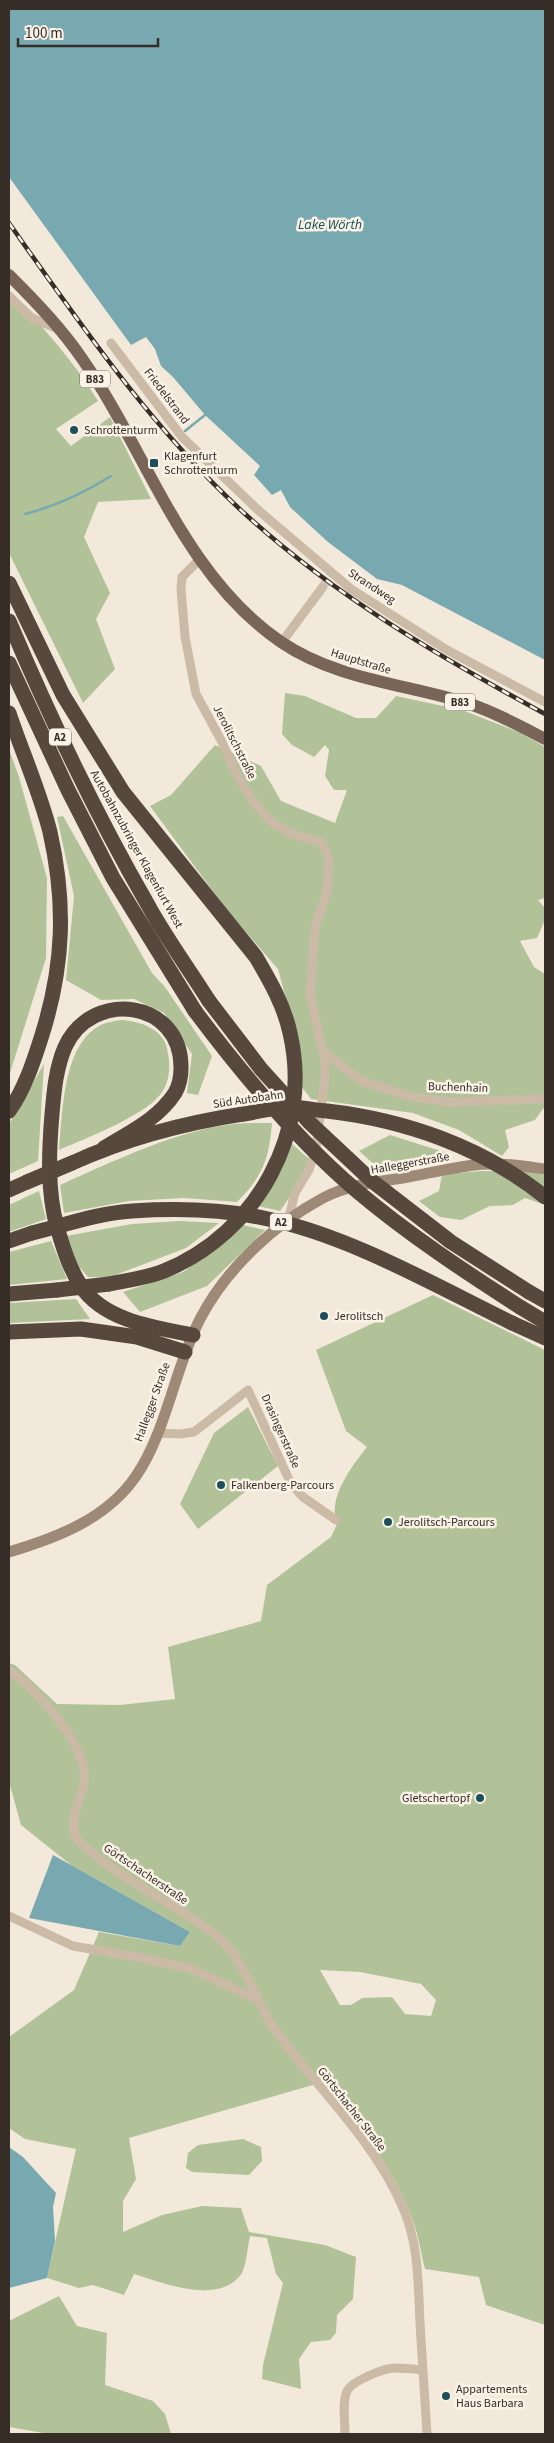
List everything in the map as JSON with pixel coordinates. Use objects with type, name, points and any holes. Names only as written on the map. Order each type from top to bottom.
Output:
[{"type":"highway","points":[[9,583],[68,703],[123,792],[256,957],[273,986],[290,1032],[296,1077],[293,1113],[282,1151],[264,1189],[226,1232],[188,1260],[163,1271],[109,1284],[9,1294]]},
{"type":"highway","name":"Autobahnzubringer Klagenfurt West","points":[[9,621],[58,733],[106,829],[149,907],[209,1001],[261,1069],[309,1122],[372,1181],[451,1242],[545,1301]]},
{"type":"highway","name":"A2","points":[[11,669],[68,790],[113,878],[195,1011],[236,1066],[283,1119],[356,1190],[440,1255],[545,1322]]},
{"type":"highway","points":[[9,713],[49,832],[61,905],[60,948],[54,996],[37,1052],[23,1085],[9,1111]]},
{"type":"highway","points":[[104,1148],[154,1118],[176,1091],[181,1074],[181,1057],[172,1034],[159,1020],[144,1012],[126,1008],[100,1012],[89,1019],[66,1044],[55,1079],[50,1133],[49,1155],[53,1208],[66,1258],[81,1288],[92,1298],[124,1318],[147,1326],[193,1335]]},
{"type":"highway","name":"Süd Autobahn","points":[[9,1190],[104,1148],[194,1122],[288,1107],[353,1114],[394,1123],[460,1146],[496,1164],[545,1197]]},
{"type":"highway","name":"A2","points":[[9,1241],[82,1220],[130,1211],[190,1209],[230,1212],[270,1219],[349,1245],[545,1338]]},
{"type":"highway","points":[[9,1332],[81,1329],[136,1337],[185,1352]]},
{"type":"main road","name":"B83","points":[[9,275],[61,331],[83,360],[200,559]]},
{"type":"main road","name":"Hauptstraße","points":[[200,559],[235,604],[282,642],[329,667],[470,704],[545,739]]},
{"type":"main road","name":"Halleggerstraße","points":[[288,1221],[322,1198],[338,1191],[386,1181],[475,1165],[515,1165],[545,1169]]},
{"type":"main road","name":"Hallegger Straße","points":[[9,1552],[71,1530],[104,1509],[136,1477],[157,1433],[185,1352],[209,1305],[234,1270],[263,1240],[288,1221]]},
{"type":"street","points":[[9,296],[32,318],[61,331]]},
{"type":"street","name":"Friedelstrand","points":[[111,343],[182,437],[207,461]]},
{"type":"street","name":"Strandweg","points":[[207,461],[258,510],[351,589],[447,650],[545,702]]},
{"type":"street","name":"Jerolitschstraße","points":[[200,559],[182,578],[180,589],[185,636],[196,694],[222,742],[238,777],[255,804],[274,824],[295,835],[321,842],[329,858],[327,891],[315,928],[310,994],[322,1050],[325,1076],[316,1148],[309,1170],[295,1193],[288,1221]]},
{"type":"street","points":[[282,642],[322,588]]},
{"type":"street","name":"Buchenhain","points":[[322,1050],[361,1081],[412,1097],[451,1102],[545,1099]]},
{"type":"street","name":"Drasingerstraße","points":[[157,1433],[180,1434],[194,1432],[248,1390],[291,1484],[303,1497],[336,1520]]},
{"type":"street","name":"Görtschacherstraße","points":[[9,1670],[44,1702],[70,1738],[81,1759],[84,1783],[75,1814],[74,1827],[76,1839],[100,1860],[218,1937]]},
{"type":"street","points":[[9,1916],[73,1946],[192,1969],[256,2000]]},
{"type":"street","name":"Görtschacher Straße","points":[[218,1937],[242,1968],[256,2000],[276,2032],[360,2136],[386,2175],[403,2208],[416,2251],[427,2434]]},
{"type":"street","points":[[345,2434],[347,2391],[352,2386],[372,2375],[394,2368],[423,2370]]},
{"type":"green space","points":[[9,291],[68,357],[98,401],[56,429],[71,446],[110,417],[151,499],[98,502],[84,537],[110,593],[96,619],[115,669],[83,703],[9,553]]},
{"type":"green space","points":[[285,693],[305,696],[356,718],[376,718],[396,696],[462,710],[521,733],[545,747],[545,898],[538,900],[545,908],[545,920],[537,938],[520,941],[534,967],[545,974],[545,1106],[535,1120],[505,1130],[509,1147],[502,1156],[459,1130],[413,1113],[311,1099],[301,1086],[302,1058],[278,969],[229,913],[150,806],[171,795],[215,745],[261,766],[281,801],[335,823],[347,790],[334,790],[325,776],[329,750],[325,745],[314,757],[292,745],[282,734]]},
{"type":"green space","points":[[9,749],[19,777],[47,878],[46,958],[9,1076]]},
{"type":"green space","points":[[63,816],[152,973],[165,987],[212,1056],[198,1095],[187,1093],[192,1054],[164,1013],[134,999],[101,1000],[66,980],[74,896],[57,817]]},
{"type":"green space","points":[[121,1020],[149,1027],[160,1035],[164,1041],[168,1053],[169,1069],[164,1089],[157,1098],[132,1116],[59,1150],[67,1080],[79,1046],[90,1033],[103,1024]]},
{"type":"green space","points":[[44,1064],[38,1161],[9,1174],[9,1124]]},
{"type":"green space","points":[[248,1123],[272,1123],[269,1147],[263,1166],[253,1184],[237,1202],[184,1198],[129,1201],[64,1213],[60,1185],[123,1157],[168,1140],[212,1127]]},
{"type":"green space","points":[[390,1135],[447,1153],[438,1162],[377,1167],[359,1151]]},
{"type":"green space","points":[[291,1143],[310,1160],[296,1188],[280,1211],[258,1206]]},
{"type":"green space","points":[[482,1171],[527,1171],[545,1175],[545,1205],[525,1198],[513,1205],[490,1206],[461,1220],[440,1217],[419,1201],[439,1191],[442,1174]]},
{"type":"green space","points":[[39,1191],[46,1219],[9,1232],[9,1205]]},
{"type":"green space","points":[[179,1221],[219,1223],[186,1248],[110,1277],[88,1277],[74,1261],[66,1236],[132,1224]]},
{"type":"green space","points":[[243,1225],[265,1230],[207,1286],[140,1312],[123,1292],[183,1272],[210,1253]]},
{"type":"green space","points":[[51,1241],[67,1279],[9,1285],[9,1252]]},
{"type":"green space","points":[[433,1295],[545,1350],[545,2325],[486,2305],[479,2277],[425,2269],[414,2224],[397,2185],[363,2132],[323,2082],[129,2138],[136,2179],[123,2201],[123,2232],[162,2215],[202,2206],[241,2208],[249,2232],[325,2245],[356,2257],[353,2299],[337,2315],[336,2333],[330,2340],[311,2342],[299,2359],[301,2389],[262,2379],[263,2365],[283,2283],[276,2274],[267,2238],[250,2236],[242,2273],[232,2283],[220,2288],[206,2290],[191,2289],[134,2274],[124,2295],[93,2285],[79,2288],[47,2278],[76,2149],[25,2139],[9,2128],[9,2037],[74,1990],[99,1932],[180,1946],[190,1932],[71,1865],[21,1825],[9,1782],[9,1663],[15,1665],[57,1704],[120,1705],[175,1699],[168,1647],[261,1621],[267,1585],[331,1537],[337,1524],[335,1504],[338,1493],[348,1473],[367,1447],[346,1431],[316,1350]],"holes":[[[320,1970],[360,1972],[421,1984],[436,2000],[431,2016],[405,2014],[392,1997],[362,1998],[351,2005],[340,2005]]]},
{"type":"green space","points":[[76,1299],[90,1319],[9,1323],[9,1303]]},
{"type":"green space","name":"Falkenberg-Parcours","points":[[248,1407],[278,1466],[198,1529],[180,1504],[214,1433]]},
{"type":"green space","points":[[243,2139],[261,2147],[262,2161],[249,2175],[192,2172],[186,2168],[188,2153],[198,2145]]},
{"type":"green space","points":[[59,2296],[77,2326],[107,2333],[105,2385],[153,2401],[165,2414],[171,2434],[49,2434],[9,2427],[9,2321]]},
{"type":"water","name":"Lake Wörth","points":[[9,9],[545,9],[545,660],[402,585],[377,579],[328,542],[290,507],[281,490],[272,495],[254,475],[260,466],[205,415],[173,377],[161,366],[155,349],[146,337],[131,345],[9,177]]},
{"type":"water","points":[[53,1855],[190,1932],[180,1946],[29,1918]]},
{"type":"water","points":[[9,2147],[23,2157],[56,2193],[53,2207],[55,2241],[47,2278],[9,2288]]},
{"type":"waterway","points":[[185,431],[205,415]]},
{"type":"waterway","points":[[25,514],[70,498],[111,476]]},
{"type":"tunnel","points":[[322,588],[332,573]]},
{"type":"railway","points":[[9,223],[63,300],[148,411],[210,481],[244,513],[314,571],[388,623],[466,670],[545,714]]},
{"type":"place","name":"Schrottenturm","points":[[74,430]]},
{"type":"place","name":"Klagenfurt Schrottenturm","points":[[154,463]]},
{"type":"place","name":"Jerolitsch","points":[[324,1316]]},
{"type":"place","name":"Falkenberg-Parcours","points":[[221,1485]]},
{"type":"place","name":"Jerolitsch-Parcours","points":[[388,1522]]},
{"type":"place","name":"Gletschertopf","points":[[480,1798]]},
{"type":"place","name":"Appartements Haus Barbara","points":[[446,2396]]}]
